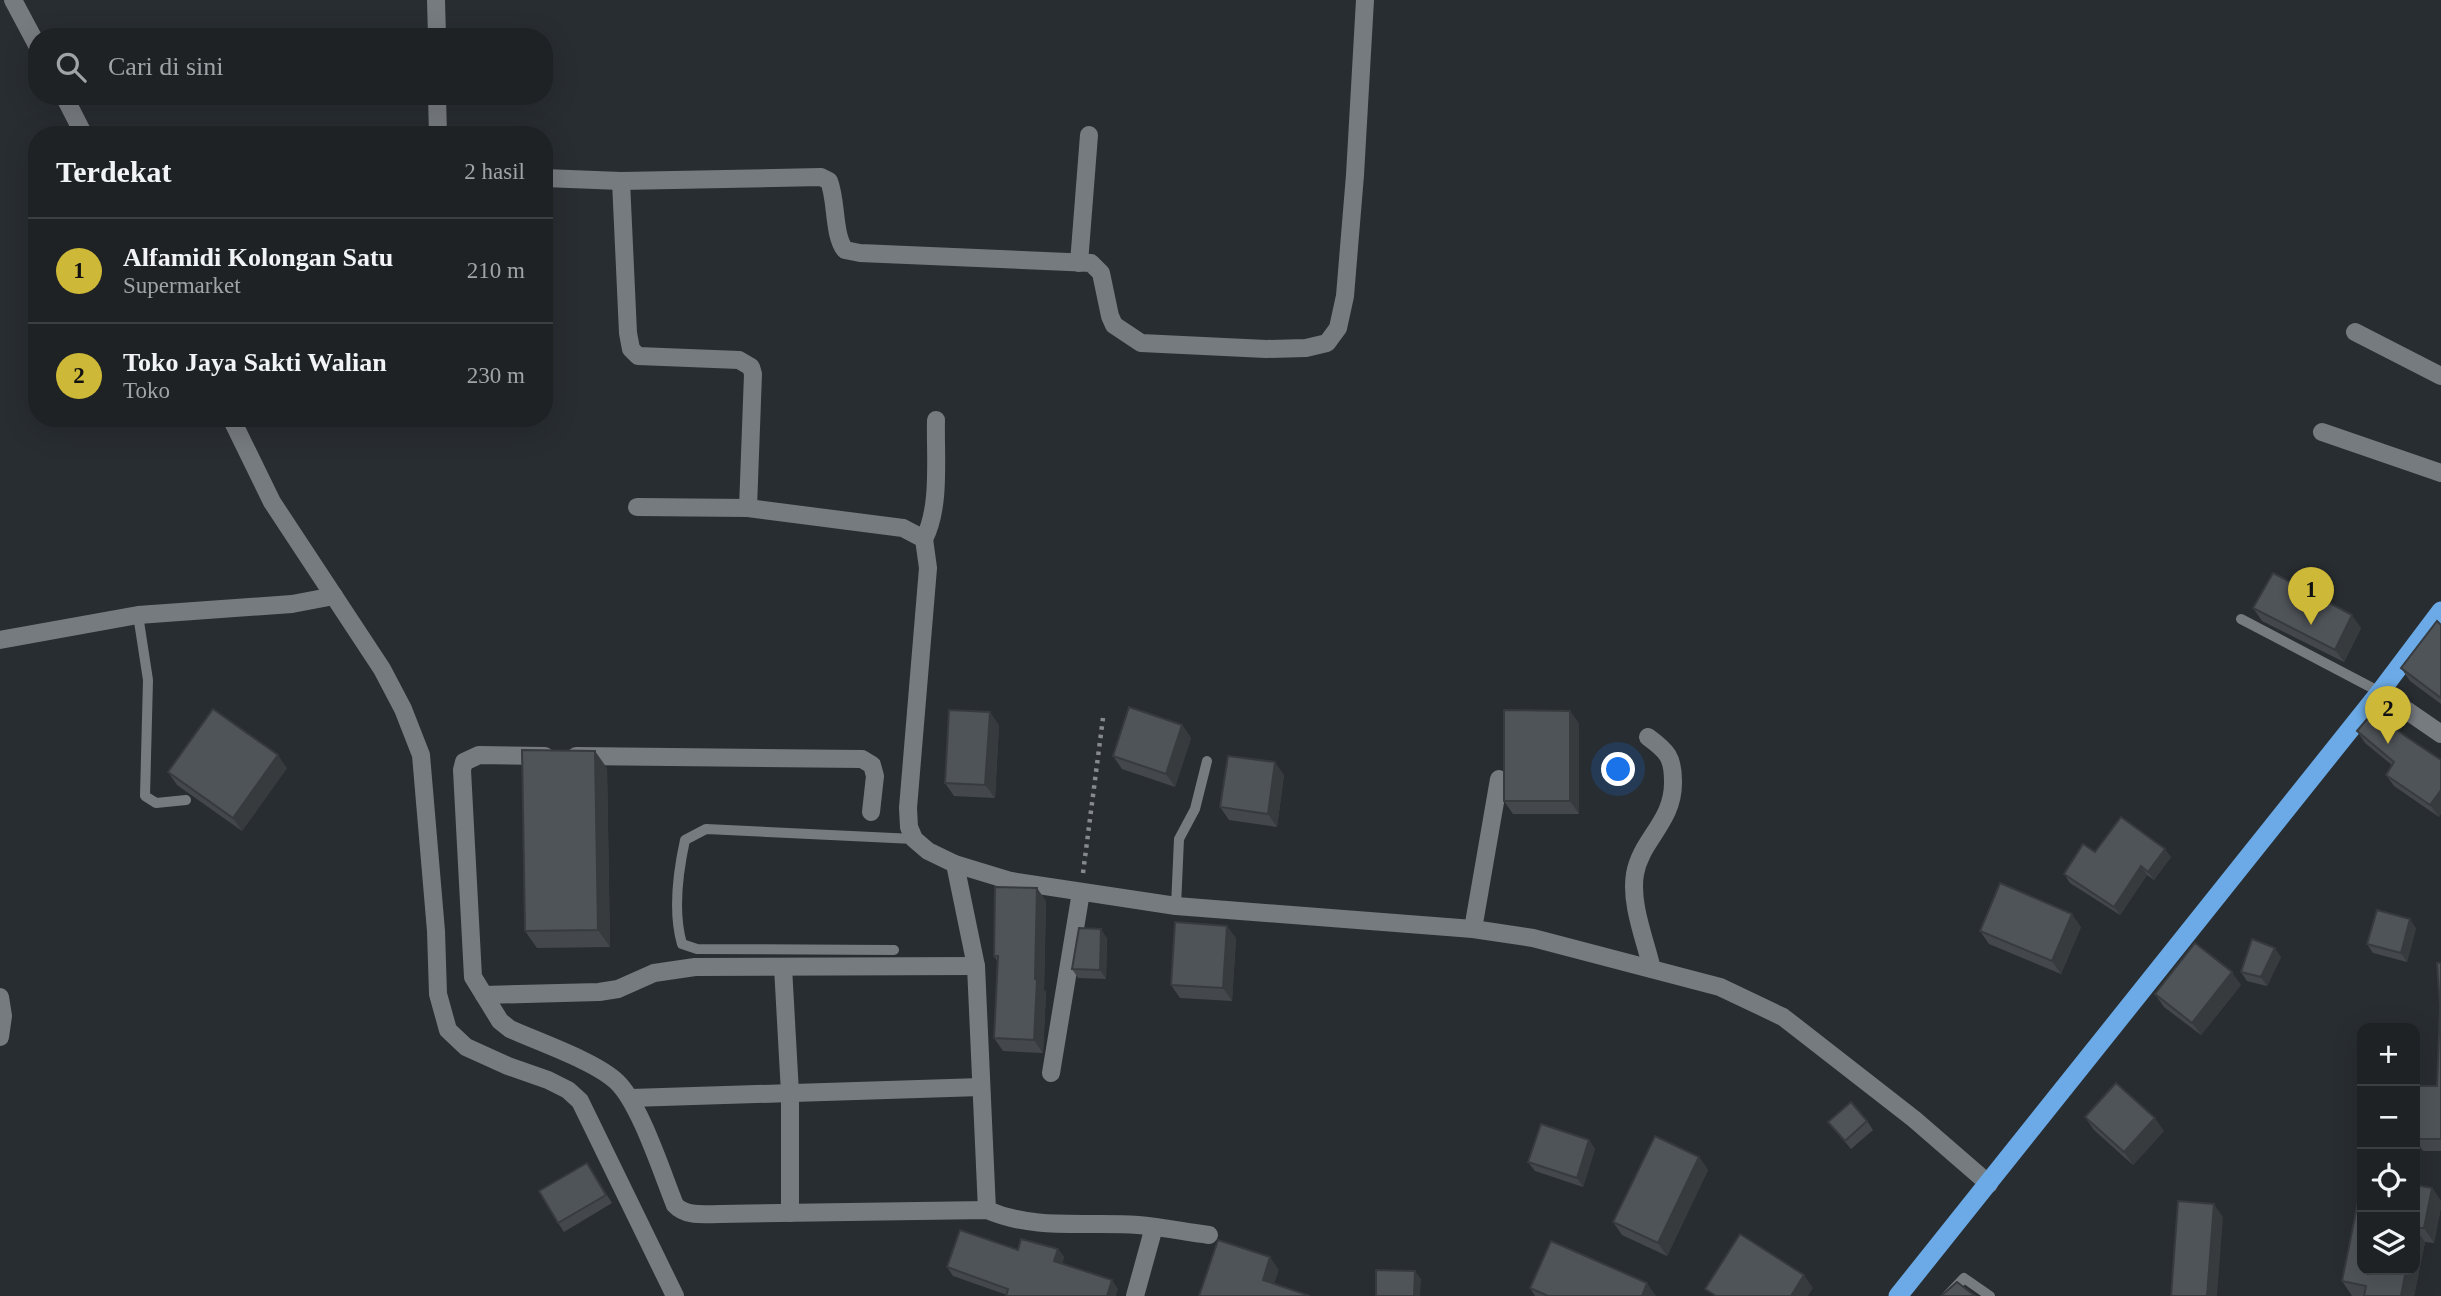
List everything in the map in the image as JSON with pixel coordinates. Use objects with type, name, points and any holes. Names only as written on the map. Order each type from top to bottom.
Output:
[{"type":"highway","points":[[1898,1296],[2381,692],[2441,611]]},
{"type":"street","points":[[13,0],[28,28]]},
{"type":"street","points":[[436,0],[437,28]]},
{"type":"street","points":[[553,178],[621,181],[821,177],[829,181],[834,194],[839,240],[845,250],[860,253],[1091,263],[1101,273],[1114,325],[1141,343],[1266,349],[1306,348],[1327,343],[1338,328],[1345,296],[1365,0]]},
{"type":"street","points":[[69,105],[79,126]]},
{"type":"street","points":[[437,105],[438,126]]},
{"type":"street","points":[[1079,262],[1089,135]]},
{"type":"street","points":[[621,181],[631,349],[638,356],[738,360],[751,367],[753,374],[748,508]]},
{"type":"street","points":[[2355,332],[2441,376]]},
{"type":"street","points":[[936,419],[933,508],[930,526],[924,539],[928,568],[908,808],[909,827],[914,839],[928,851],[955,864],[1011,881],[1176,906],[1473,929],[1533,938],[1720,987],[1783,1017],[1914,1119],[1989,1184]]},
{"type":"street","points":[[235,427],[272,502],[382,669],[403,709],[421,755],[436,931],[438,994],[448,1030],[466,1047],[548,1080],[568,1090],[580,1101],[675,1296]]},
{"type":"street","points":[[2322,432],[2441,473]]},
{"type":"street","points":[[637,507],[748,508],[903,528],[924,539]]},
{"type":"street","points":[[0,640],[138,615],[292,604],[334,596]]},
{"type":"street","points":[[2381,692],[2441,734]]},
{"type":"street","points":[[1648,737],[1665,750],[1672,763],[1673,782],[1672,802],[1636,872],[1634,893],[1652,969]]},
{"type":"street","points":[[871,812],[875,776],[872,765],[862,759],[492,755],[469,758],[464,762],[462,770],[473,977],[500,1021],[510,1029],[596,1067],[617,1081],[631,1098],[675,1205],[680,1210],[698,1214],[987,1210],[1007,1219],[1034,1223],[1137,1225],[1209,1235]]},
{"type":"street","points":[[1473,929],[1499,779]]},
{"type":"street","points":[[955,864],[976,966],[987,1210]]},
{"type":"street","points":[[1051,1073],[1081,892]]},
{"type":"street","points":[[484,995],[618,989],[654,973],[695,967],[976,966]]},
{"type":"street","points":[[783,967],[790,1093],[790,1213]]},
{"type":"street","points":[[0,997],[3,1016],[0,1037]]},
{"type":"street","points":[[631,1098],[981,1087]]},
{"type":"street","points":[[1135,1296],[1154,1227]]},
{"type":"lane","points":[[138,615],[148,680],[145,796],[156,803],[186,800]]},
{"type":"lane","points":[[2241,620],[2381,692]]},
{"type":"lane","points":[[1176,906],[1180,839],[1195,809],[1207,761]]},
{"type":"lane","points":[[894,950],[698,949],[682,944],[677,929],[680,860],[685,840],[706,829],[914,839]]},
{"type":"lane","points":[[1947,1296],[1964,1278],[1990,1296]]},
{"type":"path","points":[[1081,892],[1103,718]]},
{"type":"building","points":[[2273,573],[2352,615],[2335,650],[2253,608]]},
{"type":"building","points":[[2437,621],[2441,625],[2441,698],[2401,668]]},
{"type":"building","points":[[1129,707],[1182,725],[1166,774],[1113,756]]},
{"type":"building","points":[[213,709],[278,755],[233,818],[168,772]]},
{"type":"building","points":[[949,710],[990,712],[985,785],[945,783]]},
{"type":"building","points":[[1504,710],[1570,711],[1570,801],[1504,801]]},
{"type":"building","points":[[2374,711],[2441,760],[2441,790],[2430,805],[2386,775],[2394,762],[2357,731]]},
{"type":"building","points":[[522,750],[595,751],[598,930],[525,931]]},
{"type":"building","points":[[1228,756],[1275,762],[1268,814],[1220,807]]},
{"type":"building","points":[[2121,817],[2165,849],[2148,872],[2141,866],[2114,907],[2064,874],[2083,844],[2095,852]]},
{"type":"building","points":[[2000,883],[2072,914],[2052,961],[1980,931]]},
{"type":"building","points":[[995,887],[1037,888],[1034,1040],[994,1038],[998,956],[994,956]]},
{"type":"building","points":[[2377,910],[2410,919],[2401,953],[2367,944]]},
{"type":"building","points":[[1175,922],[1227,926],[1223,988],[1171,985]]},
{"type":"building","points":[[1079,928],[1101,929],[1100,970],[1072,969]]},
{"type":"building","points":[[2252,939],[2275,948],[2261,977],[2241,972]]},
{"type":"building","points":[[2195,943],[2232,972],[2192,1023],[2155,994]]},
{"type":"building","points":[[2437,963],[2441,963],[2441,1139],[2420,1139],[2420,1086],[2437,1086],[2440,1007]]},
{"type":"building","points":[[2116,1083],[2155,1118],[2124,1152],[2085,1117]]},
{"type":"building","points":[[1851,1102],[1867,1121],[1845,1141],[1828,1122]]},
{"type":"building","points":[[1541,1124],[1589,1140],[1577,1178],[1528,1162]]},
{"type":"building","points":[[1655,1136],[1699,1157],[1658,1243],[1613,1222]]},
{"type":"building","points":[[587,1163],[606,1195],[558,1223],[539,1191]]},
{"type":"building","points":[[2420,1186],[2432,1188],[2424,1228],[2420,1228]]},
{"type":"building","points":[[2178,1201],[2214,1204],[2207,1296],[2171,1296]]},
{"type":"building","points":[[2357,1207],[2357,1275],[2405,1275],[2401,1296],[2364,1296],[2366,1286],[2342,1281]]},
{"type":"building","points":[[960,1230],[1018,1250],[1021,1239],[1058,1249],[1054,1261],[1112,1280],[1107,1296],[1006,1296],[1008,1289],[947,1267]]},
{"type":"building","points":[[1740,1234],[1804,1275],[1791,1296],[1716,1296],[1705,1289]]},
{"type":"building","points":[[1218,1240],[1270,1257],[1263,1280],[1310,1296],[1199,1296]]},
{"type":"building","points":[[1551,1241],[1647,1283],[1642,1296],[1548,1296],[1530,1288]]},
{"type":"building","points":[[1376,1270],[1415,1271],[1414,1296],[1376,1296]]},
{"type":"building","points":[[1957,1282],[1975,1296],[1941,1296]]},
{"type":"place","name":"Alfamidi Kolongan Satu","points":[[2311,625]]},
{"type":"place","name":"Toko Jaya Sakti Walian","points":[[2388,744]]}]
